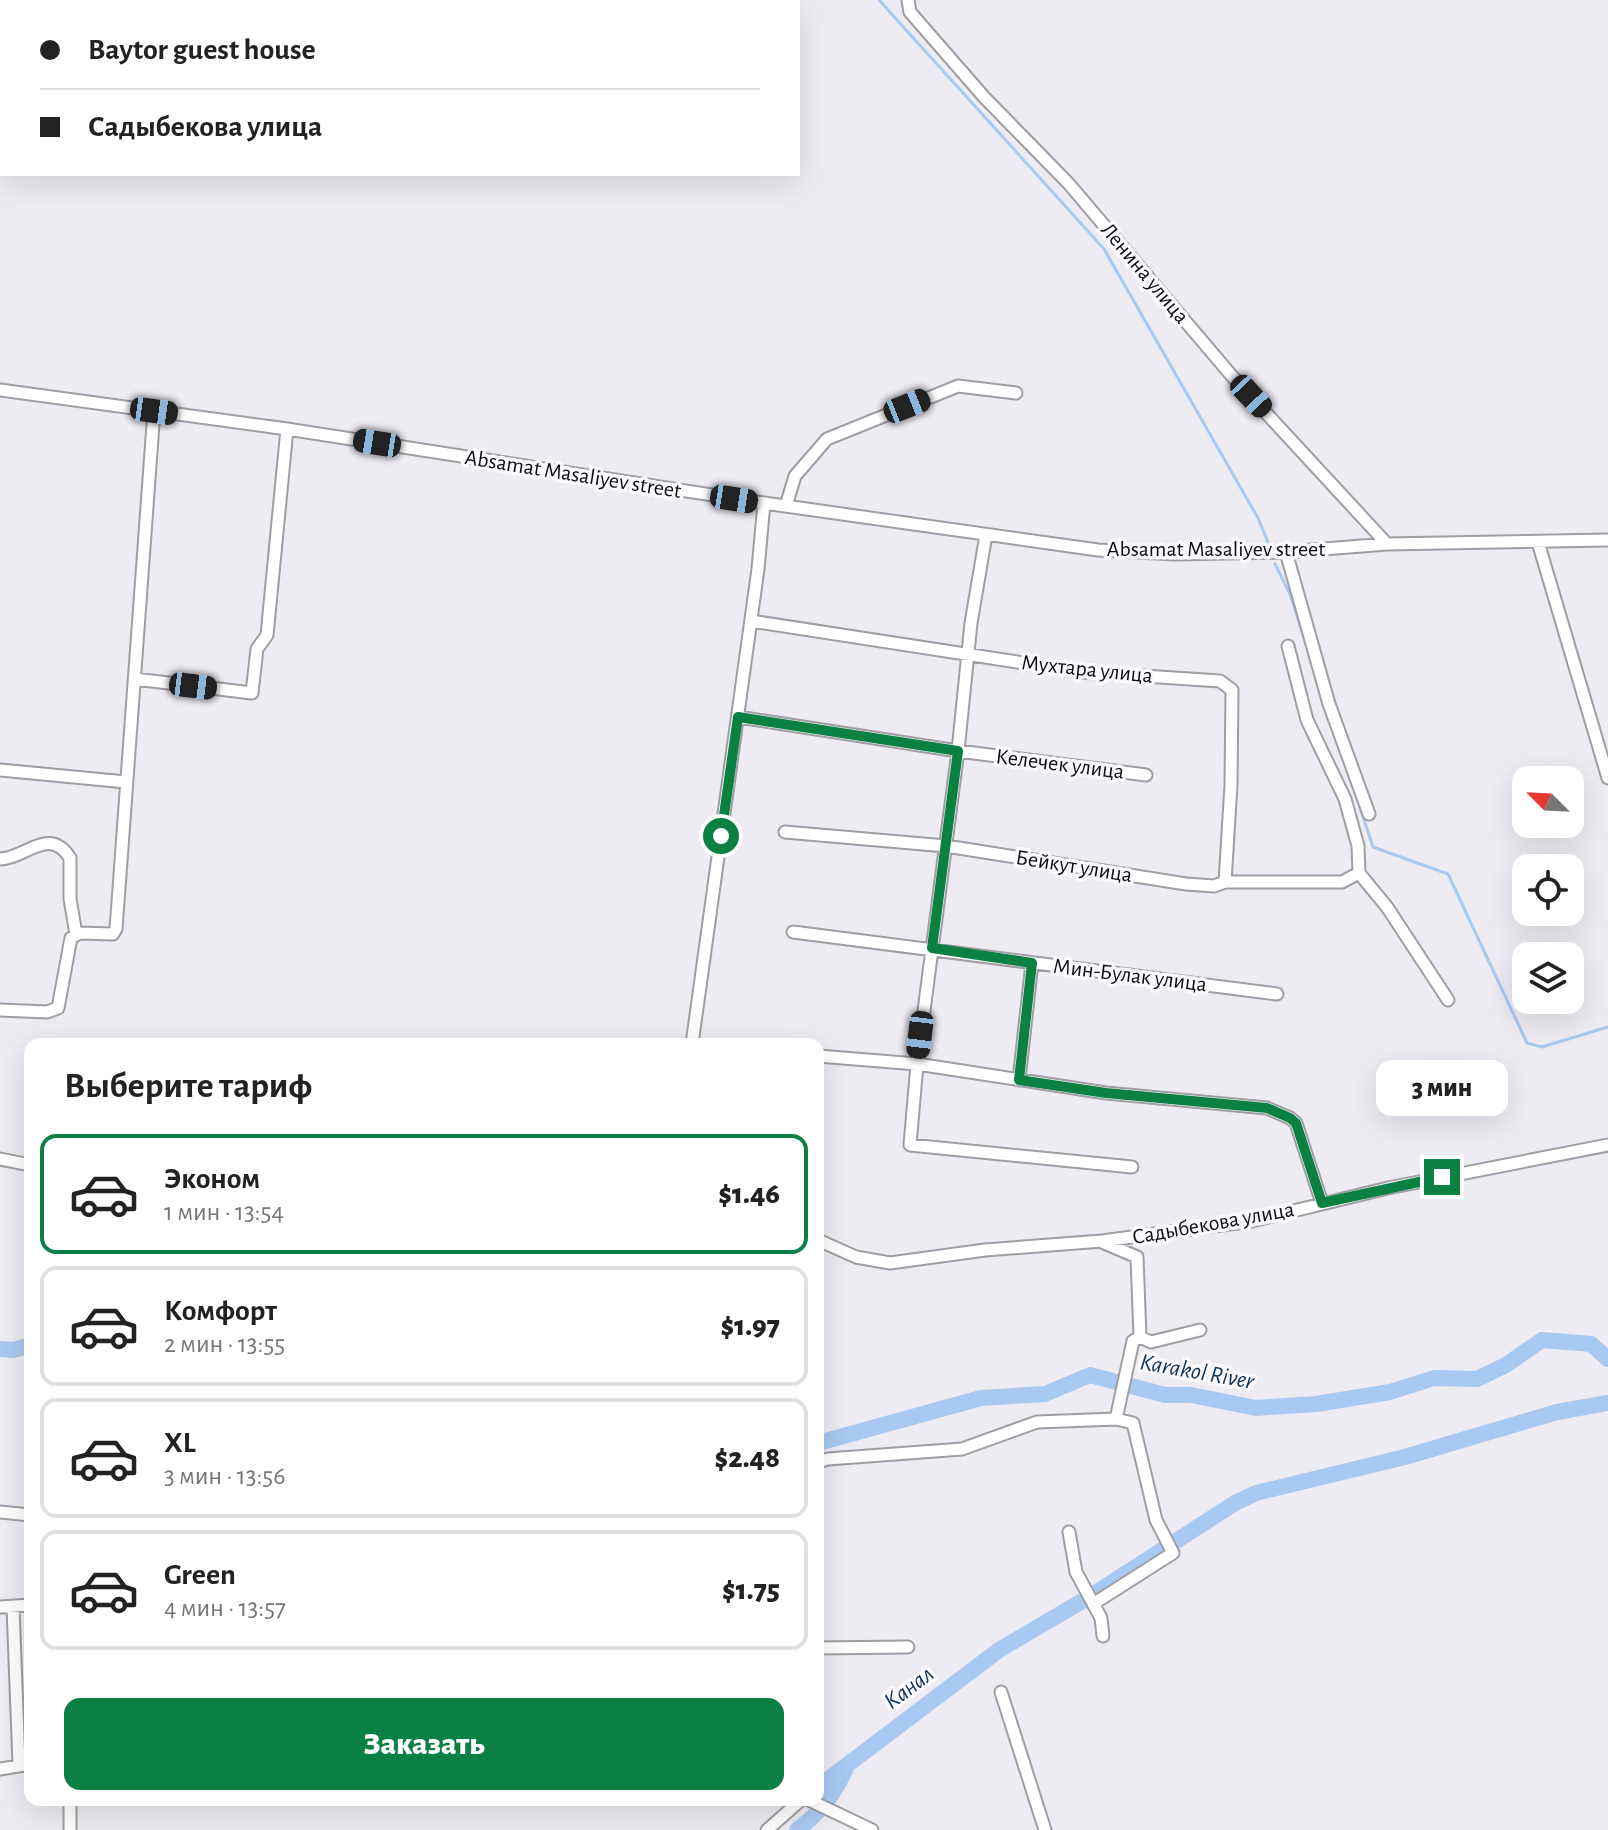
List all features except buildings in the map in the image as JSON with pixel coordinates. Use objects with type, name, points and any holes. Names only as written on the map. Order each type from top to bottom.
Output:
[{"type":"street","name":"Ленина улица","points":[[908,0],[910,12],[965,76],[1069,184],[1231,375],[1387,544]]},
{"type":"street","points":[[786,506],[795,476],[827,439],[958,386],[1016,393]]},
{"type":"street","name":"Absamat Masaliyev street","points":[[0,390],[287,429],[764,503],[1098,550],[1175,554],[1286,552],[1387,544],[1608,540]]},
{"type":"street","points":[[0,1010],[47,1012],[58,1008],[69,942],[76,934],[110,934],[116,929],[154,411]]},
{"type":"street","points":[[135,679],[252,693],[257,649],[267,635],[287,429]]},
{"type":"street","points":[[693,1038],[751,621],[764,503]]},
{"type":"street","points":[[986,535],[971,623],[958,751],[917,1064],[910,1145],[1132,1167]]},
{"type":"street","points":[[1538,542],[1608,778]]},
{"type":"street","points":[[1286,552],[1329,704],[1369,814]]},
{"type":"street","name":"Мухтара улица","points":[[751,621],[1082,672],[1220,681],[1232,690],[1231,785],[1225,882]]},
{"type":"street","points":[[1288,646],[1307,720],[1345,799],[1358,846],[1359,873],[1387,907],[1448,1000]]},
{"type":"street","name":"Келечек улица","points":[[738,717],[958,751],[1146,775]]},
{"type":"street","points":[[0,770],[126,782]]},
{"type":"street","name":"Бейкут улица","points":[[785,832],[946,846],[1214,886],[1225,882],[1342,882],[1359,873]]},
{"type":"street","points":[[0,859],[15,857],[40,844],[52,845],[67,853],[70,858],[71,912],[76,934]]},
{"type":"street","name":"Мин-Булак улица","points":[[793,932],[1277,994]]},
{"type":"street","points":[[1019,1080],[1032,963]]},
{"type":"street","points":[[824,1056],[917,1064],[1106,1093],[1267,1108],[1296,1123],[1322,1203]]},
{"type":"street","name":"Садыбекова улица","points":[[824,1243],[856,1257],[890,1263],[985,1250],[1102,1241],[1252,1221],[1322,1203],[1608,1145]]},
{"type":"street","points":[[0,1159],[24,1164]]},
{"type":"street","points":[[1140,1337],[1137,1257],[1147,1235]]},
{"type":"street","points":[[1102,1241],[1137,1257]]},
{"type":"street","points":[[1140,1337],[1151,1342],[1200,1330]]},
{"type":"street","points":[[1116,1419],[1133,1341],[1140,1337]]},
{"type":"street","points":[[824,1460],[962,1449],[1037,1422],[1116,1419],[1133,1423],[1156,1520],[1173,1553],[1093,1604]]},
{"type":"street","points":[[0,1512],[24,1514]]},
{"type":"street","points":[[1069,1532],[1076,1572],[1101,1618],[1103,1636]]},
{"type":"street","points":[[0,1607],[24,1606]]},
{"type":"street","points":[[13,1607],[24,1751]]},
{"type":"street","points":[[824,1648],[908,1647]]},
{"type":"street","points":[[1001,1692],[1045,1830]]},
{"type":"street","points":[[0,1769],[24,1764]]},
{"type":"street","points":[[70,1806],[70,1830]]},
{"type":"street","points":[[767,1830],[794,1806]]},
{"type":"street","points":[[822,1806],[872,1830]]},
{"type":"waterway","points":[[879,0],[1104,249],[1258,518],[1269,545]]},
{"type":"waterway","points":[[1275,564],[1290,594],[1304,637]]},
{"type":"waterway","points":[[1354,789],[1373,847],[1448,874],[1527,1043],[1542,1047],[1608,1027]]},
{"type":"waterway","name":"Karakol River","points":[[824,1441],[981,1398],[1045,1394],[1090,1375],[1165,1395],[1191,1395],[1256,1408],[1316,1404],[1390,1392],[1434,1378],[1477,1379],[1506,1365],[1542,1340],[1591,1344],[1608,1359]]},
{"type":"waterway","name":"Karakol River","points":[[0,1349],[24,1347]]},
{"type":"waterway","points":[[824,1782],[999,1650],[1094,1594],[1235,1503],[1256,1493],[1405,1457],[1557,1412],[1608,1403]]},
{"type":"waterway","name":"Канал","points":[[824,1803],[847,1766]]},
{"type":"waterway","name":"Канал","points":[[797,1830],[822,1806]]},
{"type":"route","points":[[721,836],[738,717],[958,751],[932,948],[1032,963],[1019,1080],[1106,1093],[1267,1108],[1296,1123],[1322,1203],[1442,1177]]}]
